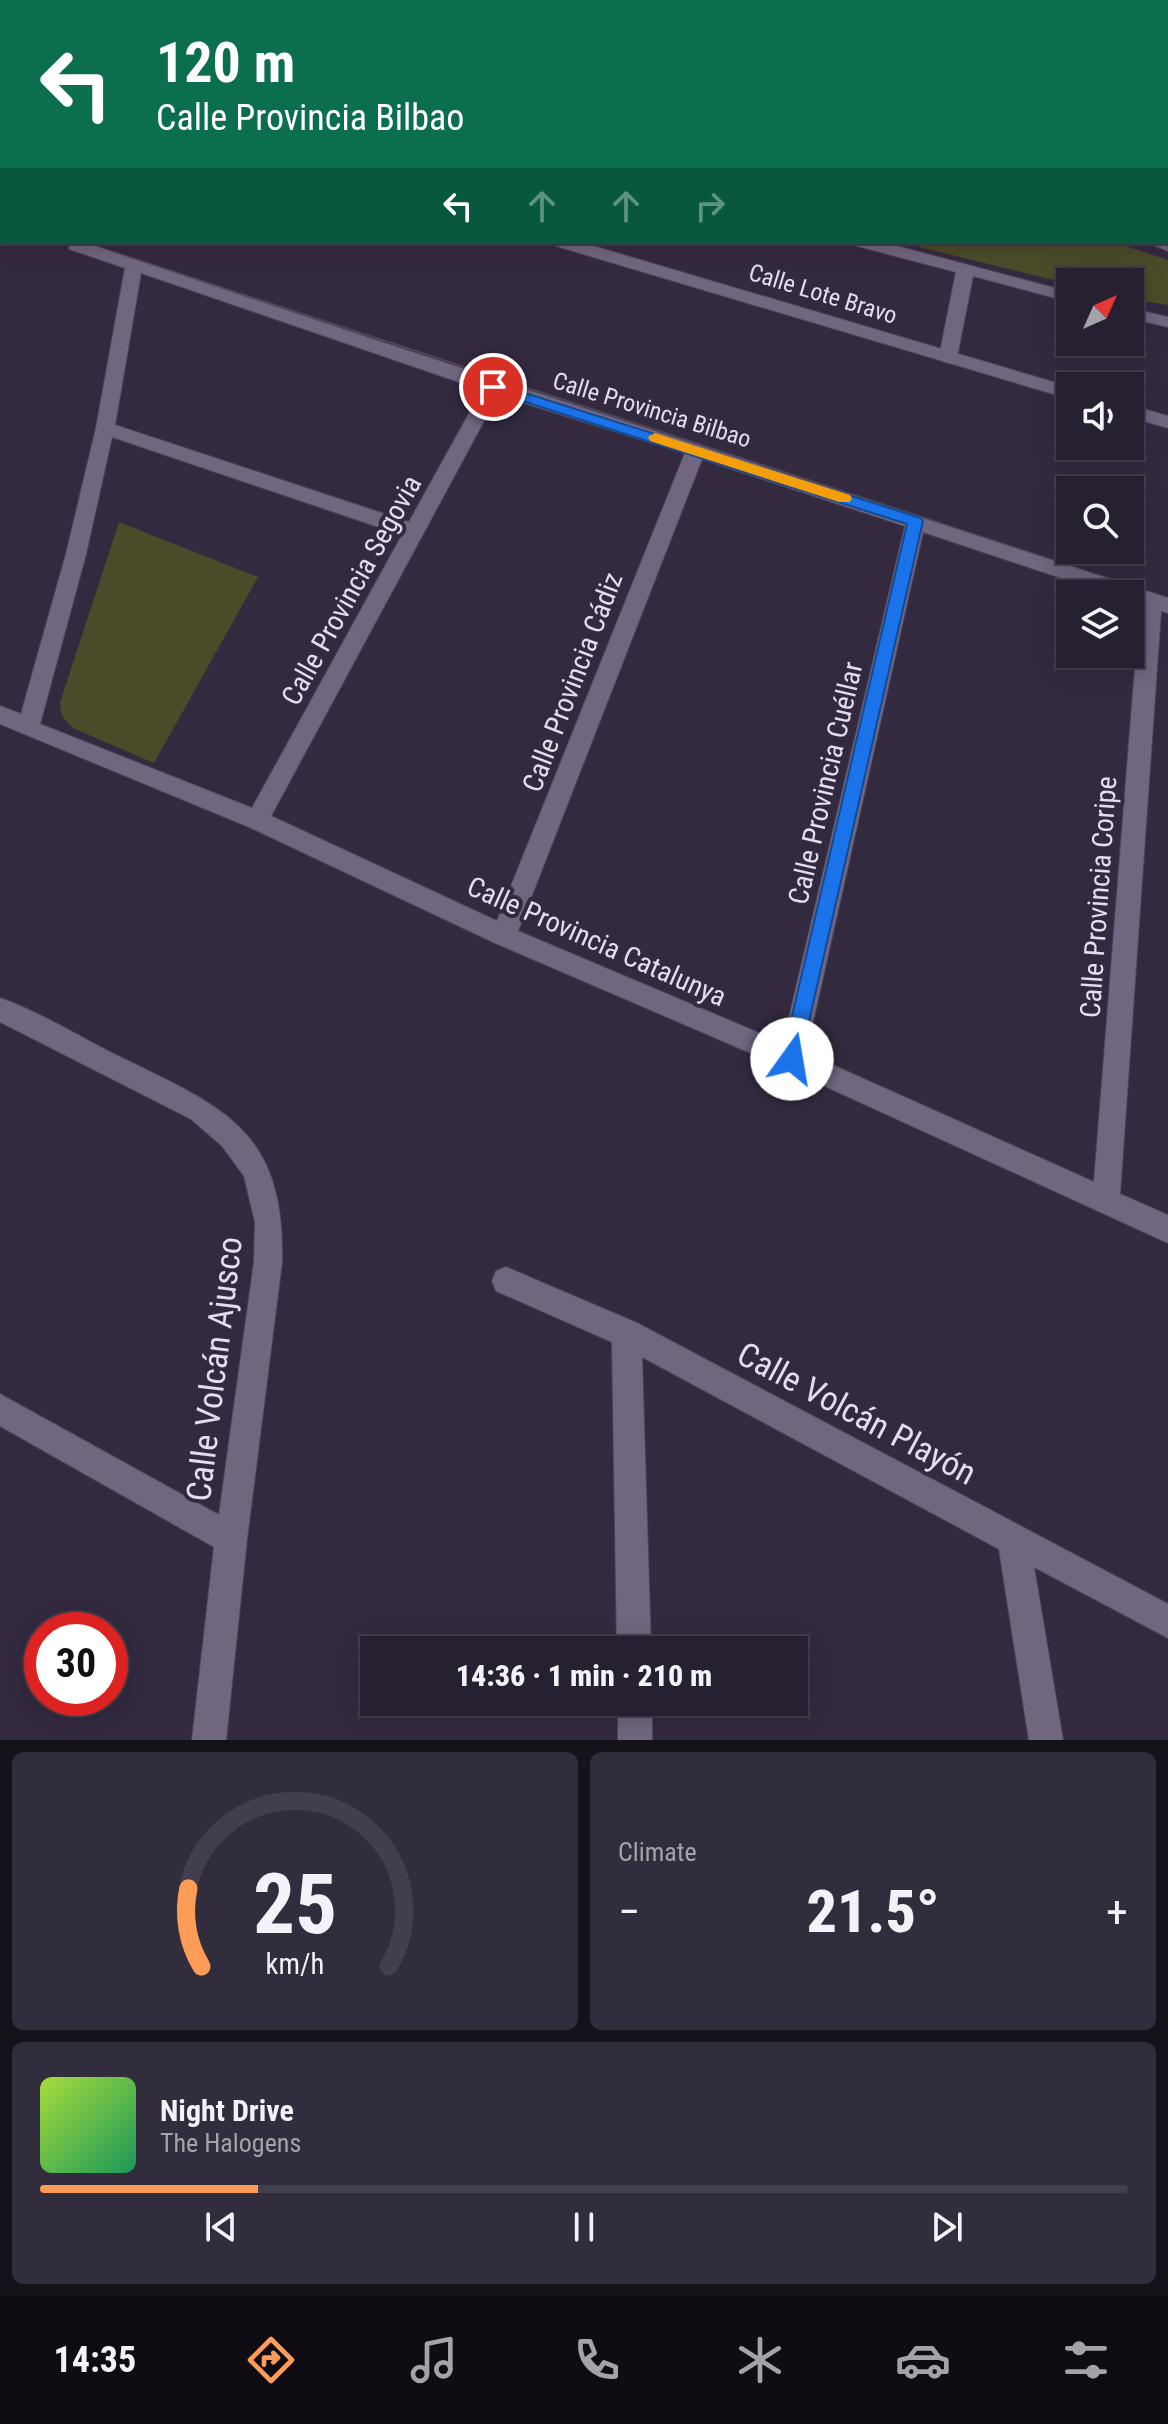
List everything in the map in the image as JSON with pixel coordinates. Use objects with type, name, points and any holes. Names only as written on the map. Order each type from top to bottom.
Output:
[{"type":"street","name":"Calle Lote Bravo","points":[[569,244],[1056,389]]},
{"type":"street","points":[[870,244],[1056,294]]},
{"type":"street","name":"Calle Provincia Bilbao","points":[[75,245],[493,387],[916,521],[1160,603]]},
{"type":"street","points":[[28,728],[76,554],[105,428],[134,265]]},
{"type":"street","points":[[948,357],[965,271]]},
{"type":"street","points":[[1144,316],[1168,322]]},
{"type":"street","name":"Calle Provincia Segovia","points":[[257,820],[493,387]]},
{"type":"street","points":[[1144,415],[1168,422]]},
{"type":"street","points":[[105,428],[416,532]]},
{"type":"street","name":"Calle Provincia Cádiz","points":[[504,936],[696,450]]},
{"type":"street","name":"Calle Provincia Cuéllar","points":[[792,1059],[916,521]]},
{"type":"street","name":"Calle Provincia Coripe","points":[[1106,1200],[1160,603]]},
{"type":"street","name":"Calle Provincia Catalunya","points":[[0,714],[257,820],[504,936],[792,1059],[1168,1229]]},
{"type":"street","name":"Calle Volcán Ajusco","points":[[0,1009],[200,1110],[232,1137],[256,1171],[269,1222],[268,1262],[231,1539],[209,1740]]},
{"type":"street","name":"Calle Volcán Playón","points":[[506,1281],[627,1333],[1168,1622]]},
{"type":"street","points":[[627,1333],[634,1636]]},
{"type":"street","points":[[0,1409],[231,1539]]},
{"type":"street","points":[[1013,1540],[1046,1740]]},
{"type":"street","points":[[635,1716],[635,1740]]},
{"type":"green space","points":[[907,244],[1120,244],[1168,260],[1168,305],[1144,301],[1144,268],[1056,268],[1056,281]]},
{"type":"green space","points":[[119,522],[258,577],[154,763],[73,728],[62,716],[60,703]]},
{"type":"slow traffic","points":[[655,437],[844,498]]},
{"type":"route","points":[[493,387],[916,521],[792,1059]]}]
